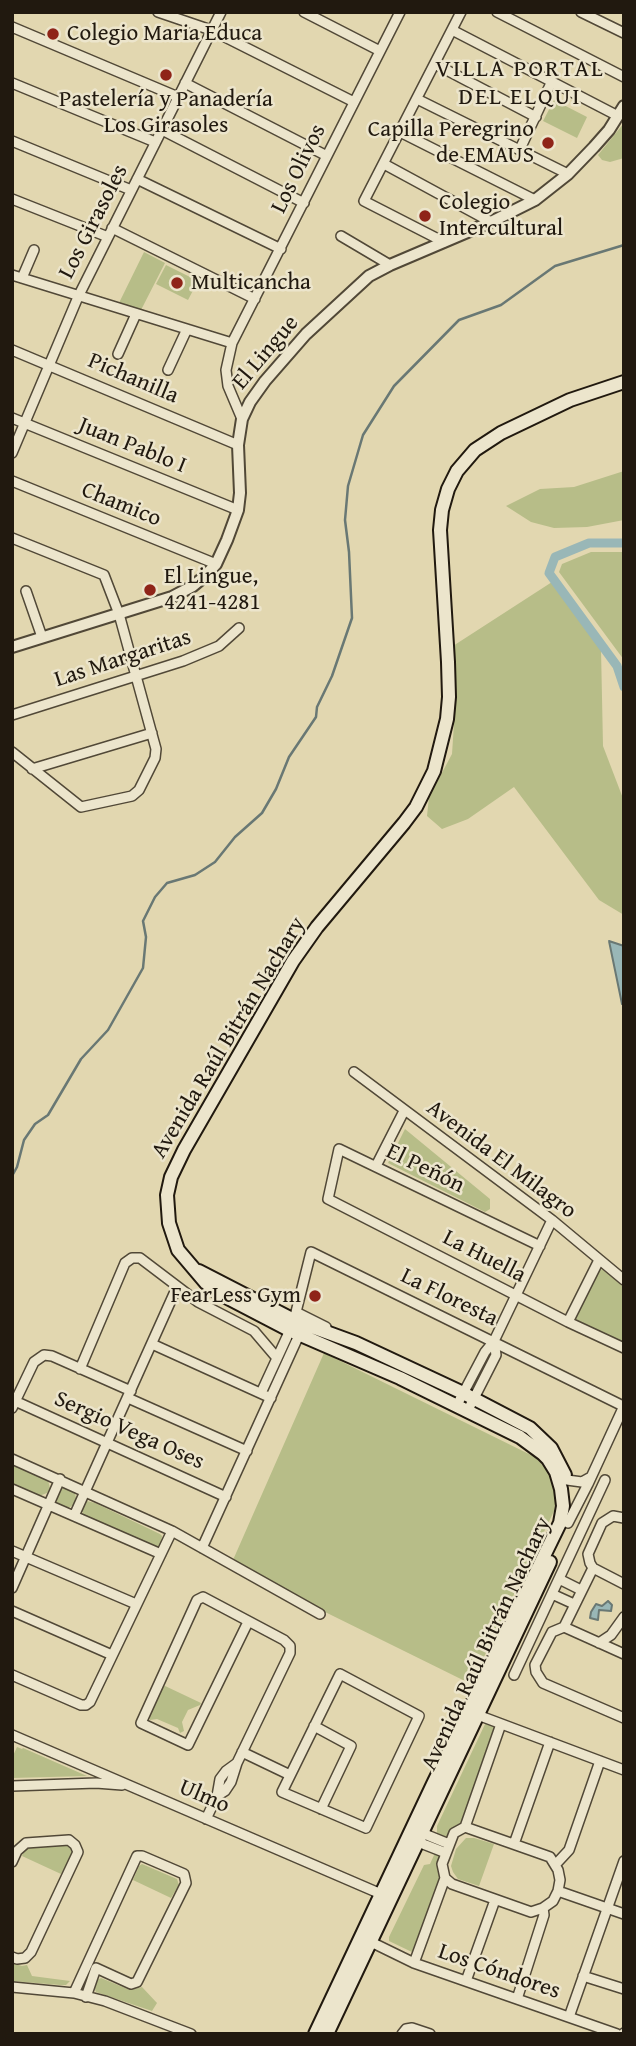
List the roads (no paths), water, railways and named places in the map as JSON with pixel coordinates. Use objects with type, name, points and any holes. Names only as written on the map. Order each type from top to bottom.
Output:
[{"type":"main road","name":"Avenida Raúl Bitrán Nachary","points":[[473,1713],[501,1666],[503,1650],[568,1523],[570,1507],[567,1480],[556,1455],[539,1435],[515,1420],[357,1359],[190,1266],[174,1242],[166,1204],[171,1177],[180,1158],[293,961],[317,928],[404,824],[434,771],[447,719],[449,697],[440,530],[448,489],[457,471],[475,450],[501,433],[570,400],[624,382]]},
{"type":"main road","name":"Avenida Raúl Bitrán Nachary","points":[[295,1324],[356,1343],[466,1402],[543,1454],[556,1472],[562,1497],[560,1523],[327,2034]]},
{"type":"main road","name":"Avenida Raúl Bitrán Nachary","points":[[315,2034],[381,1894],[416,1838]]},
{"type":"street","points":[[158,12],[211,30],[354,102]]},
{"type":"street","name":"Los Girasoles","points":[[12,453],[78,296],[221,12]]},
{"type":"street","points":[[304,12],[380,51]]},
{"type":"street","name":"Los Olivos","points":[[242,419],[228,386],[226,370],[232,343],[400,12]]},
{"type":"street","points":[[444,242],[365,201],[461,12]]},
{"type":"street","points":[[497,12],[624,77]]},
{"type":"street","points":[[581,12],[624,33]]},
{"type":"street","points":[[12,27],[178,97]]},
{"type":"street","points":[[452,30],[552,82],[621,111]]},
{"type":"street","points":[[435,64],[536,117]]},
{"type":"street","points":[[520,149],[552,82]]},
{"type":"street","points":[[12,83],[155,142]]},
{"type":"street","points":[[185,83],[327,156]]},
{"type":"street","points":[[417,99],[568,174]]},
{"type":"street","name":"El Lingue","points":[[12,647],[172,597],[193,586],[216,564],[238,510],[238,444],[242,419],[265,381],[306,334],[369,276],[535,200],[568,174],[594,147],[621,111]]},
{"type":"street","points":[[162,130],[304,203]]},
{"type":"street","points":[[400,132],[535,200]]},
{"type":"street","points":[[12,141],[131,190]]},
{"type":"street","points":[[384,164],[491,222]]},
{"type":"street","points":[[137,179],[281,249]]},
{"type":"street","points":[[12,199],[110,232],[255,299]]},
{"type":"street","points":[[341,236],[390,265]]},
{"type":"street","points":[[34,250],[17,277],[232,343]]},
{"type":"street","points":[[118,354],[136,314]]},
{"type":"street","points":[[168,370],[187,328]]},
{"type":"street","name":"Pichanilla","points":[[12,350],[238,444]]},
{"type":"street","name":"Juan Pablo I","points":[[12,418],[238,510]]},
{"type":"street","name":"Chamico","points":[[12,481],[216,564]]},
{"type":"street","points":[[12,538],[103,575],[119,614],[156,749],[155,758],[139,790],[132,796],[81,807],[12,752]]},
{"type":"street","points":[[26,591],[42,637]]},
{"type":"street","name":"Las Margaritas","points":[[12,715],[183,662],[219,646],[239,628]]},
{"type":"street","points":[[32,769],[152,733]]},
{"type":"street","name":"Avenida El Milagro","points":[[354,1072],[551,1220],[624,1280]]},
{"type":"street","points":[[376,1167],[404,1111]]},
{"type":"street","name":"El Peñón","points":[[328,1199],[339,1149],[540,1246]]},
{"type":"street","name":"La Huella","points":[[328,1199],[516,1296],[624,1348]]},
{"type":"street","points":[[466,1402],[496,1355],[494,1341],[551,1220]]},
{"type":"street","name":"La Floresta","points":[[295,1324],[311,1252],[624,1406]]},
{"type":"street","points":[[80,1368],[125,1263],[132,1258],[140,1258],[198,1302],[254,1331],[277,1358]]},
{"type":"street","points":[[568,1322],[599,1261]]},
{"type":"street","points":[[74,1516],[177,1287]]},
{"type":"street","points":[[261,1393],[295,1324]]},
{"type":"street","points":[[202,1548],[271,1398],[295,1324]]},
{"type":"street","points":[[152,1345],[271,1398]]},
{"type":"street","points":[[14,1405],[34,1362],[39,1357],[52,1356],[247,1451]]},
{"type":"street","name":"Sergio Vega Oses","points":[[14,1405],[108,1443],[226,1497]]},
{"type":"street","points":[[568,1523],[624,1406]]},
{"type":"street","points":[[12,1459],[172,1531],[320,1614]]},
{"type":"street","points":[[567,1480],[582,1482],[591,1477]]},
{"type":"street","points":[[12,1588],[60,1479]]},
{"type":"street","points":[[514,1675],[605,1480]]},
{"type":"street","points":[[12,1489],[161,1554]]},
{"type":"street","points":[[624,1518],[613,1516],[602,1523],[588,1554],[593,1568],[624,1584]]},
{"type":"street","points":[[12,1675],[81,1706],[90,1702],[172,1531]]},
{"type":"street","points":[[12,1551],[136,1604]]},
{"type":"street","points":[[593,1568],[564,1627],[552,1632],[535,1668],[543,1683],[624,1718]]},
{"type":"street","points":[[559,1579],[582,1590]]},
{"type":"street","points":[[552,1594],[574,1604]]},
{"type":"street","points":[[206,1819],[218,1796],[220,1779],[237,1763],[290,1654],[290,1646],[284,1640],[203,1597],[197,1600],[141,1723],[188,1745],[248,1622]]},
{"type":"street","points":[[12,1611],[112,1655]]},
{"type":"street","points":[[599,1643],[611,1635],[624,1617]]},
{"type":"street","points":[[564,1627],[624,1654]]},
{"type":"street","points":[[503,1650],[523,1655]]},
{"type":"street","points":[[501,1666],[523,1655]]},
{"type":"street","points":[[340,1674],[419,1716],[366,1828],[282,1792],[290,1775],[340,1674]]},
{"type":"street","points":[[473,1713],[624,1770]]},
{"type":"street","points":[[414,1963],[445,1878],[442,1864],[447,1849],[454,1833],[465,1827],[501,1724]]},
{"type":"street","points":[[314,1726],[351,1746],[321,1809]]},
{"type":"street","name":"Ulmo","points":[[12,1735],[381,1894]]},
{"type":"street","points":[[514,1844],[550,1742]]},
{"type":"street","points":[[242,1752],[290,1775]]},
{"type":"street","points":[[556,1864],[569,1850],[600,1761]]},
{"type":"street","points":[[12,1786],[96,1783],[131,1786]]},
{"type":"street","points":[[445,1878],[452,1884],[531,1912],[543,1909],[558,1891],[560,1875],[550,1857],[465,1827]]},
{"type":"street","points":[[416,1838],[447,1849]]},
{"type":"street","points":[[12,1862],[17,1851],[26,1843],[69,1840],[78,1852],[31,1952],[25,1958],[12,1957]]},
{"type":"street","points":[[74,1993],[86,1964],[137,1856],[184,1874],[186,1883],[137,1982],[131,1984],[86,1964]]},
{"type":"street","points":[[569,2017],[624,1861]]},
{"type":"street","points":[[558,1891],[624,1914]]},
{"type":"street","points":[[466,1981],[495,1900]]},
{"type":"street","points":[[517,1999],[544,1915],[543,1909]]},
{"type":"street","name":"Los Cóndores","points":[[371,1942],[414,1963],[617,2034]]},
{"type":"street","points":[[86,1997],[96,1968]]},
{"type":"street","points":[[583,1976],[624,1989]]},
{"type":"street","points":[[12,1987],[74,1993],[123,2006],[191,2034]]},
{"type":"street","points":[[402,2034],[412,2028],[430,2034]]},
{"type":"water","points":[[609,941],[624,946],[622,1004]]},
{"type":"water","points":[[608,1601],[612,1605],[611,1611],[599,1610],[598,1620],[590,1618],[596,1604],[602,1606]]},
{"type":"waterway","points":[[12,1176],[24,1140],[35,1124],[48,1115],[81,1059],[108,1030],[143,968],[146,937],[143,921],[155,897],[167,883],[195,875],[215,862],[235,837],[262,813],[276,789],[289,757],[316,717],[317,707],[332,676],[352,618],[345,520],[348,486],[363,435],[394,386],[459,320],[501,305],[555,266],[624,245]]},
{"type":"waterway","points":[[624,543],[589,543],[555,557],[549,573],[617,666],[624,687]]},
{"type":"place","name":"Colegio Maria Educa","points":[[53,34]]},
{"type":"place","name":"Pastelería y Panadería Los Girasoles","points":[[166,75]]},
{"type":"place","name":"Capilla Peregrino de EMAUS","points":[[548,143]]},
{"type":"place","name":"Colegio Intercultural","points":[[425,216]]},
{"type":"place","name":"Multicancha","points":[[177,283]]},
{"type":"place","name":"El Lingue, 4241-4281","points":[[150,590]]},
{"type":"place","name":"FearLess Gym","points":[[315,1296]]},
{"type":"district","name":"VILLA PORTAL DEL ELQUI","points":[[520,84]]}]
